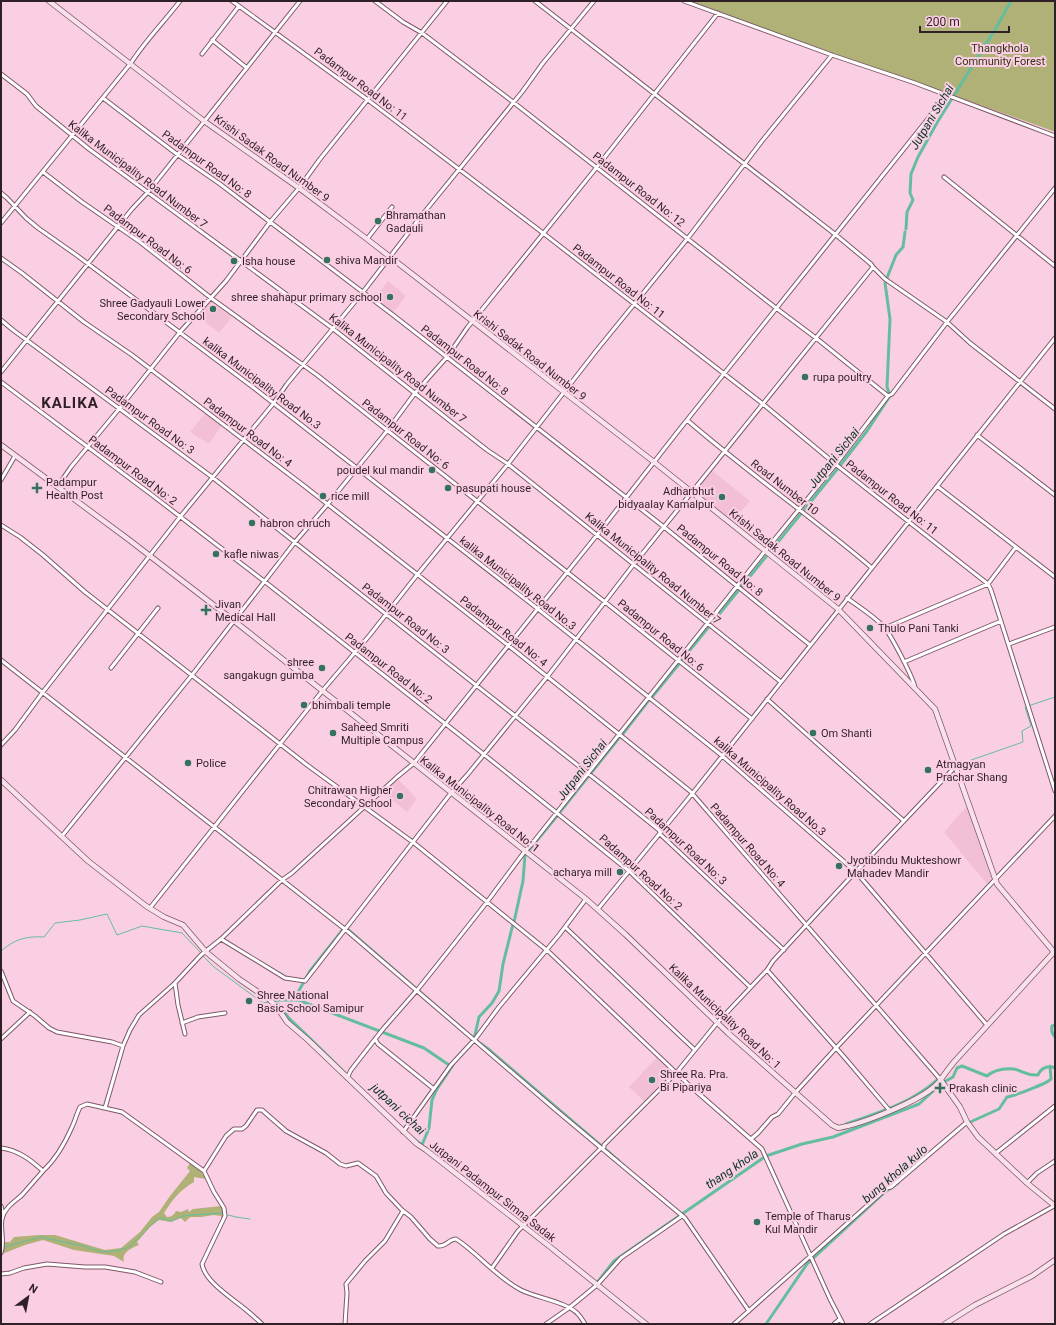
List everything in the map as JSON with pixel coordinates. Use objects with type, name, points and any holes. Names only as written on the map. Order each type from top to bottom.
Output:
[{"type":"street","name":"Krishi Sadak Road Number 9","points":[[49,1],[204,121],[299,188],[367,239],[654,462],[838,610],[935,709],[995,879]]},
{"type":"street","points":[[1,223],[180,1]]},
{"type":"street","name":"Padampur Road No: 11","points":[[232,1],[368,100],[543,233],[763,404],[839,467],[988,584]]},
{"type":"street","points":[[1,372],[118,226],[178,155],[300,1]]},
{"type":"street","name":"Padampur Road No: 12","points":[[375,1],[403,22],[422,33],[513,102],[816,338],[888,396]]},
{"type":"street","points":[[57,487],[71,466],[151,370],[180,332],[226,281],[270,222],[299,188],[320,159],[448,1]]},
{"type":"street","points":[[535,1],[836,234],[887,280],[947,322],[970,343],[1055,409]]},
{"type":"street","points":[[1,746],[22,721],[149,555],[273,404],[287,384],[303,366],[594,1]]},
{"type":"street","points":[[684,1],[953,97],[1055,136]]},
{"type":"street","points":[[202,54],[239,6]]},
{"type":"street","points":[[62,836],[192,675],[295,542],[387,431],[415,393],[447,357],[467,328],[528,250],[597,167],[718,13]]},
{"type":"street","points":[[212,40],[248,68]]},
{"type":"street","points":[[150,908],[323,690],[355,653],[508,464],[832,55]]},
{"type":"street","name":"Kalika Municipality Road Number 7","points":[[1,74],[26,94],[36,106],[71,135],[332,328],[487,450],[508,464],[781,682]]},
{"type":"street","points":[[105,1108],[123,1046],[139,1015],[175,983],[201,955],[221,939],[282,880],[303,863],[396,777],[414,763],[947,95]]},
{"type":"street","name":"Padampur Road No: 8","points":[[103,98],[178,155],[220,184],[447,357],[664,527],[810,645]]},
{"type":"street","name":"Padampur Road No: 6","points":[[43,172],[82,202],[118,226],[211,298],[317,376],[752,719]]},
{"type":"street","points":[[944,177],[1055,266]]},
{"type":"street","points":[[348,1078],[351,1070],[383,1029],[417,991],[525,851],[531,846],[765,550],[836,464],[888,396],[892,394],[947,322],[1055,188]]},
{"type":"street","name":"kalika Municipality Road No.3","points":[[1,194],[38,228],[52,236],[180,332],[538,608],[722,756],[856,872],[987,1025]]},
{"type":"street","points":[[367,239],[392,207]]},
{"type":"street","name":"Padampur Road No: 4","points":[[1,258],[14,266],[84,322],[151,370],[243,440],[508,646],[690,791],[940,1079]]},
{"type":"street","points":[[221,939],[285,978],[302,982],[305,981],[414,843],[451,793],[547,677],[634,564],[873,267]]},
{"type":"street","name":"Padampur Road No: 3","points":[[1,320],[212,477],[613,793],[660,832],[784,950]]},
{"type":"street","points":[[598,909],[692,794],[847,598],[910,522],[977,435],[1055,338]]},
{"type":"street","name":"Padampur Road No: 2","points":[[1,382],[264,581],[484,754],[629,871],[750,987]]},
{"type":"street","name":"Road Number 10","points":[[687,420],[799,510],[834,536],[872,568]]},
{"type":"street","points":[[977,435],[1055,495]]},
{"type":"street","name":"Kalika Municipality Road No: 1","points":[[1,445],[234,620],[598,909],[718,1023],[832,1125],[838,1128],[889,1110],[929,1090],[939,1082],[987,1025],[1055,952]]},
{"type":"street","points":[[1,480],[15,456]]},
{"type":"street","points":[[937,486],[1055,577]]},
{"type":"street","points":[[1,525],[20,537],[43,555],[81,588],[280,744],[414,843],[546,950],[762,1149],[830,1299],[843,1324]]},
{"type":"street","points":[[885,628],[988,584],[1016,547]]},
{"type":"street","points":[[988,584],[1009,644],[1055,791]]},
{"type":"street","points":[[847,598],[885,628],[904,662],[915,684],[915,688]]},
{"type":"street","points":[[111,668],[158,608]]},
{"type":"street","points":[[904,662],[1001,621]]},
{"type":"street","points":[[1009,644],[1055,627]]},
{"type":"street","points":[[1,660],[282,880],[346,928],[417,991],[592,1140],[603,1147],[634,1176],[689,1223],[749,1311]]},
{"type":"street","points":[[767,699],[904,821]]},
{"type":"street","points":[[492,1268],[512,1239],[677,1072],[750,987],[955,766]]},
{"type":"street","name":"Jutpani Padampur Simna Sadak","points":[[2,783],[88,861],[128,893],[150,908],[164,917],[183,925],[206,952],[238,979],[270,1000],[277,1007],[287,1022],[308,1040],[417,1144],[525,1225],[646,1324]]},
{"type":"street","points":[[751,1139],[772,1117],[778,1114],[795,1092],[1055,816]]},
{"type":"street","points":[[995,879],[997,884],[1055,952]]},
{"type":"street","points":[[403,1132],[446,1073],[586,900]]},
{"type":"street","points":[[565,927],[696,1050]]},
{"type":"street","points":[[767,970],[889,1110]]},
{"type":"street","points":[[1,971],[13,1001],[30,1012],[49,1028],[58,1032],[123,1046]]},
{"type":"street","points":[[175,983],[185,1034]]},
{"type":"street","points":[[1,1039],[30,1012]]},
{"type":"street","points":[[182,1023],[198,1018],[225,1013]]},
{"type":"street","points":[[375,1040],[434,1089]]},
{"type":"street","points":[[870,1324],[1004,1234],[1055,1206],[1027,1183],[978,1138],[967,1122],[960,1107],[940,1079]]},
{"type":"street","points":[[1,1253],[1,1220],[3,1214],[6,1209],[22,1195],[43,1171],[52,1164],[73,1126],[80,1107],[87,1104],[122,1112],[204,1171],[224,1208],[225,1216],[202,1264],[202,1267],[223,1293],[246,1309],[262,1324]]},
{"type":"street","points":[[996,1153],[1055,1106]]},
{"type":"street","points":[[204,1171],[226,1136],[234,1129],[242,1129],[246,1126],[257,1110],[262,1110],[286,1131],[326,1153],[340,1164],[346,1166],[358,1163],[376,1176],[386,1193],[438,1246],[445,1245],[451,1240],[456,1239],[492,1268],[498,1275],[521,1290],[536,1297],[569,1308],[579,1315],[585,1324]]},
{"type":"street","points":[[734,1324],[812,1257],[887,1188],[891,1187],[967,1122]]},
{"type":"street","points":[[1,1148],[12,1149],[33,1162],[43,1171]]},
{"type":"street","points":[[1027,1183],[1037,1173],[1055,1161]]},
{"type":"street","points":[[1,1206],[3,1214]]},
{"type":"street","points":[[345,1324],[347,1298],[346,1284],[365,1261],[385,1241],[403,1211]]},
{"type":"street","points":[[546,1324],[569,1308],[597,1285],[621,1258],[681,1215]]},
{"type":"street","points":[[944,1324],[976,1305],[1032,1276],[1055,1260]]},
{"type":"street","points":[[1,1274],[48,1264],[136,1272],[162,1282]]},
{"type":"street","points":[[834,1324],[840,1319]]},
{"type":"shaded area","name":"shree shahapur primary school","points":[[388,281],[406,296],[392,314],[373,300]]},
{"type":"shaded area","name":"Shree Gadyauli Lower Secondary School","points":[[211,301],[232,317],[219,333],[199,317]]},
{"type":"shaded area","points":[[206,412],[222,425],[209,444],[190,432]]},
{"type":"shaded area","name":"Adharbhut bidyaalay Kamalpur","points":[[710,469],[750,501],[732,522],[694,493]]},
{"type":"shaded area","name":"Chitrawan Higher Secondary School","points":[[397,778],[417,799],[407,812],[382,792]]},
{"type":"shaded area","points":[[968,805],[993,878],[987,884],[944,832]]},
{"type":"shaded area","name":"Shree Ra. Pra. Bi Pipariya","points":[[659,1055],[677,1072],[645,1102],[629,1087]]},
{"type":"green space","name":"Thangkhola Community Forest","points":[[686,1],[1055,1],[1055,132],[963,99]]},
{"type":"green space","points":[[190,1163],[199,1169],[206,1179],[194,1177],[194,1182],[177,1196],[164,1213],[168,1217],[173,1215],[176,1211],[181,1212],[188,1209],[189,1212],[193,1209],[221,1206],[223,1210],[223,1217],[221,1221],[221,1216],[214,1215],[191,1217],[185,1222],[181,1218],[171,1222],[159,1220],[150,1227],[137,1242],[139,1245],[125,1253],[123,1259],[124,1262],[114,1256],[74,1250],[43,1240],[2,1254],[4,1242],[10,1242],[14,1237],[39,1235],[55,1235],[105,1250],[121,1248],[140,1232],[152,1217],[159,1212],[190,1171],[187,1168]]},
{"type":"waterway","name":"Jutpani Sichai","points":[[906,229],[907,212],[913,200],[910,193],[911,174],[918,157],[938,121],[996,28],[1011,1]]},
{"type":"waterway","name":"Jutpani Sichai","points":[[681,661],[839,467],[867,431],[890,396],[887,387],[890,319],[885,283],[896,255],[903,247],[905,232]]},
{"type":"waterway","name":"Jutpani Sichai","points":[[652,697],[679,664]]},
{"type":"waterway","points":[[957,765],[1023,742],[1022,731],[1031,726],[1025,707],[1055,697]]},
{"type":"waterway","name":"Jutpani Sichai","points":[[622,735],[649,700]]},
{"type":"waterway","name":"Jutpani Sichai","points":[[560,812],[619,738]]},
{"type":"waterway","points":[[930,791],[947,773]]},
{"type":"waterway","name":"Jutpani Sichai","points":[[514,922],[523,881],[525,855],[557,816]]},
{"type":"waterway","points":[[1,951],[21,939],[44,937],[55,923],[80,920],[107,914],[117,935],[142,926],[182,933],[201,953]]},
{"type":"waterway","name":"jutpani cichai","points":[[474,1039],[479,1017],[492,1003],[499,991],[503,964],[513,924]]},
{"type":"waterway","points":[[274,1000],[298,1000],[297,994],[310,971],[345,927],[465,1031]]},
{"type":"waterway","points":[[203,956],[214,967],[263,1003],[269,1002]]},
{"type":"waterway","name":"jutpani cichai","points":[[274,1000],[291,1021],[345,1073]]},
{"type":"waterway","points":[[298,1000],[424,1048],[452,1067]]},
{"type":"waterway","points":[[1055,1025],[1052,1026],[1052,1034],[1055,1037]]},
{"type":"waterway","points":[[474,1039],[487,1048],[619,1161]]},
{"type":"waterway","name":"jutpani cichai","points":[[414,1139],[422,1145],[429,1128],[432,1100],[437,1089],[453,1065]]},
{"type":"waterway","points":[[944,1082],[953,1077],[957,1068],[962,1066],[987,1076],[996,1071],[1007,1069],[1014,1069],[1028,1074],[1038,1075],[1045,1068],[1055,1068]]},
{"type":"waterway","name":"bung khola kulo","points":[[968,1123],[999,1109],[1007,1097],[1049,1081],[1051,1079],[1050,1066]]},
{"type":"waterway","points":[[846,1124],[906,1101],[917,1095],[938,1079]]},
{"type":"waterway","name":"thang khola","points":[[596,1284],[614,1261],[766,1156],[802,1144],[833,1137],[919,1104],[941,1084]]},
{"type":"waterway","name":"bung khola kulo","points":[[766,1324],[807,1264],[885,1192],[898,1183]]},
{"type":"waterway","points":[[4,1247],[41,1237],[83,1246],[97,1251],[109,1252],[129,1247],[160,1218],[171,1221],[183,1216],[223,1213]]},
{"type":"waterway","points":[[228,1215],[250,1219]]},
{"type":"place","name":"Bhramathan Gadauli","points":[[378,221]]},
{"type":"place","name":"shiva Mandir","points":[[327,260]]},
{"type":"place","name":"Isha house","points":[[234,261]]},
{"type":"place","name":"shree shahapur primary school","points":[[390,297]]},
{"type":"place","name":"Shree Gadyauli Lower Secondary School","points":[[213,309]]},
{"type":"place","name":"rupa poultry","points":[[805,377]]},
{"type":"place","name":"poudel kul mandir","points":[[432,470]]},
{"type":"place","name":"Padampur Health Post","points":[[37,488]]},
{"type":"place","name":"pasupati house","points":[[448,488]]},
{"type":"place","name":"rice mill","points":[[323,496]]},
{"type":"place","name":"Adharbhut bidyaalay Kamalpur","points":[[722,497]]},
{"type":"place","name":"habron chruch","points":[[252,523]]},
{"type":"place","name":"kafle niwas","points":[[216,554]]},
{"type":"place","name":"Jivan Medical Hall","points":[[206,610]]},
{"type":"place","name":"Thulo Pani Tanki","points":[[870,628]]},
{"type":"place","name":"shree sangakugn gumba","points":[[322,668]]},
{"type":"place","name":"bhimbali temple","points":[[304,705]]},
{"type":"place","name":"Saheed Smriti Multiple Campus","points":[[333,733]]},
{"type":"place","name":"Om Shanti","points":[[813,733]]},
{"type":"place","name":"Police","points":[[188,763]]},
{"type":"place","name":"Atmagyan Prachar Shang","points":[[928,770]]},
{"type":"place","name":"Chitrawan Higher Secondary School","points":[[400,796]]},
{"type":"place","name":"Jyotibindu Mukteshowr Mahadev Mandir","points":[[839,866]]},
{"type":"place","name":"acharya mill","points":[[620,872]]},
{"type":"place","name":"Shree National Basic School Samipur","points":[[249,1001]]},
{"type":"place","name":"Shree Ra. Pra. Bi Pipariya","points":[[652,1080]]},
{"type":"place","name":"Prakash clinic","points":[[940,1088]]},
{"type":"place","name":"Temple of Tharus Kul Mandir","points":[[757,1222]]},
{"type":"district","name":"KALIKA","points":[[70,403]]}]
